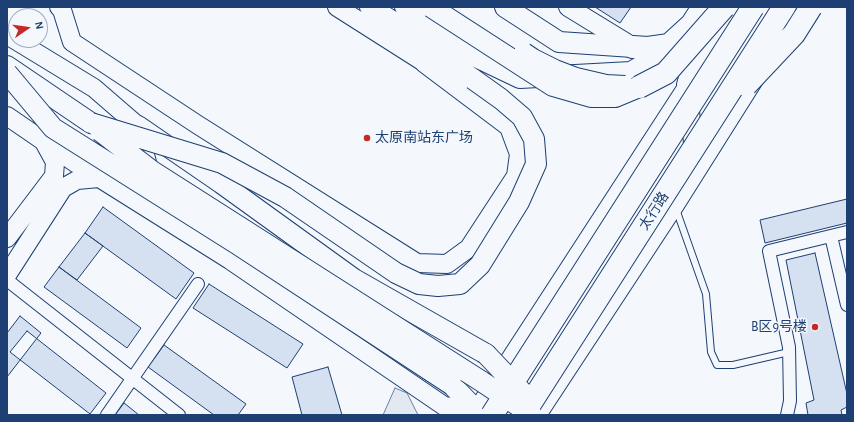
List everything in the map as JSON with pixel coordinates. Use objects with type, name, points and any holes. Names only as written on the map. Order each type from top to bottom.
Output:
[{"type":"highway","points":[[633,47],[648,48],[669,45],[692,24],[703,7]]},
{"type":"highway","points":[[688,85],[709,7]]},
{"type":"highway","points":[[639,87],[666,73],[724,7]]},
{"type":"highway","name":"太行路","points":[[483,414],[753,7]]},
{"type":"highway","name":"太行路","points":[[523,415],[784,7]]},
{"type":"highway","points":[[707,127],[794,34],[811,7]]},
{"type":"highway","points":[[538,415],[557,362]]},
{"type":"main road","points":[[60,7],[72,42],[198,125],[417,263],[446,264],[469,248],[516,176],[519,154],[510,127],[424,63],[337,7]]},
{"type":"main road","points":[[91,123],[222,163],[285,197],[396,273],[419,284],[438,286],[460,284],[480,264],[519,202],[536,164],[534,139],[522,117],[501,99],[406,30],[370,7]]},
{"type":"main road","points":[[405,7],[485,61]]},
{"type":"main road","points":[[432,7],[553,86],[591,97],[615,96],[639,87]]},
{"type":"main road","points":[[456,7],[533,59],[555,70],[576,78],[606,85],[639,87]]},
{"type":"main road","points":[[505,7],[559,42],[633,47]]},
{"type":"main road","points":[[568,7],[633,47],[688,85]]},
{"type":"main road","points":[[483,414],[688,85],[739,7]]},
{"type":"main road","points":[[538,415],[695,174],[799,7]]},
{"type":"main road","points":[[406,30],[424,63]]},
{"type":"main road","points":[[406,30],[453,46],[520,78],[632,72],[652,60],[671,43]]},
{"type":"main road","points":[[7,34],[94,88],[138,126],[221,183],[354,279],[486,354],[543,415]]},
{"type":"main road","points":[[7,66],[91,123],[152,171],[532,415]]},
{"type":"main road","points":[[7,73],[53,128],[237,244],[452,385],[483,414]]},
{"type":"main road","points":[[688,85],[695,174]]},
{"type":"main road","points":[[7,116],[99,178],[230,260],[442,408],[483,414]]},
{"type":"main road","points":[[138,126],[160,216]]},
{"type":"main road","points":[[7,238],[54,176],[55,162],[44,142]]},
{"type":"main road","points":[[7,275],[63,188],[78,180],[99,178]]},
{"type":"street","points":[[787,415],[790,401],[788,340],[769,251],[847,232]]},
{"type":"street","points":[[831,236],[847,305]]},
{"type":"street","points":[[7,280],[179,415]]},
{"type":"street","points":[[107,415],[198,284]]},
{"type":"lane","points":[[675,205],[706,294],[711,352],[717,365],[733,365],[789,352]]},
{"type":"shaded area","points":[[395,388],[407,393],[418,415],[383,415]]},
{"type":"building","points":[[595,7],[631,7],[620,23]]},
{"type":"building","points":[[847,199],[847,223],[765,243],[760,220]]},
{"type":"building","points":[[103,207],[194,273],[176,299],[85,233]]},
{"type":"building","points":[[85,233],[103,246],[77,280],[59,267]]},
{"type":"building","name":"B区9号楼","points":[[815,253],[847,394],[847,407],[841,410],[842,415],[808,415],[806,403],[814,400],[786,260]]},
{"type":"building","points":[[59,267],[141,328],[127,348],[44,287]]},
{"type":"building","points":[[209,284],[303,344],[287,368],[193,308]]},
{"type":"building","points":[[20,316],[41,333],[7,377],[7,333]]},
{"type":"building","points":[[27,331],[106,393],[90,414],[10,352]]},
{"type":"building","points":[[164,345],[246,404],[238,415],[214,415],[148,367]]},
{"type":"building","points":[[328,367],[342,415],[302,415],[292,377]]},
{"type":"building","points":[[124,403],[139,415],[115,415]]},
{"type":"place","name":"太原南站东广场","points":[[367,138]]},
{"type":"place","name":"B区9号楼","points":[[815,327]]}]
